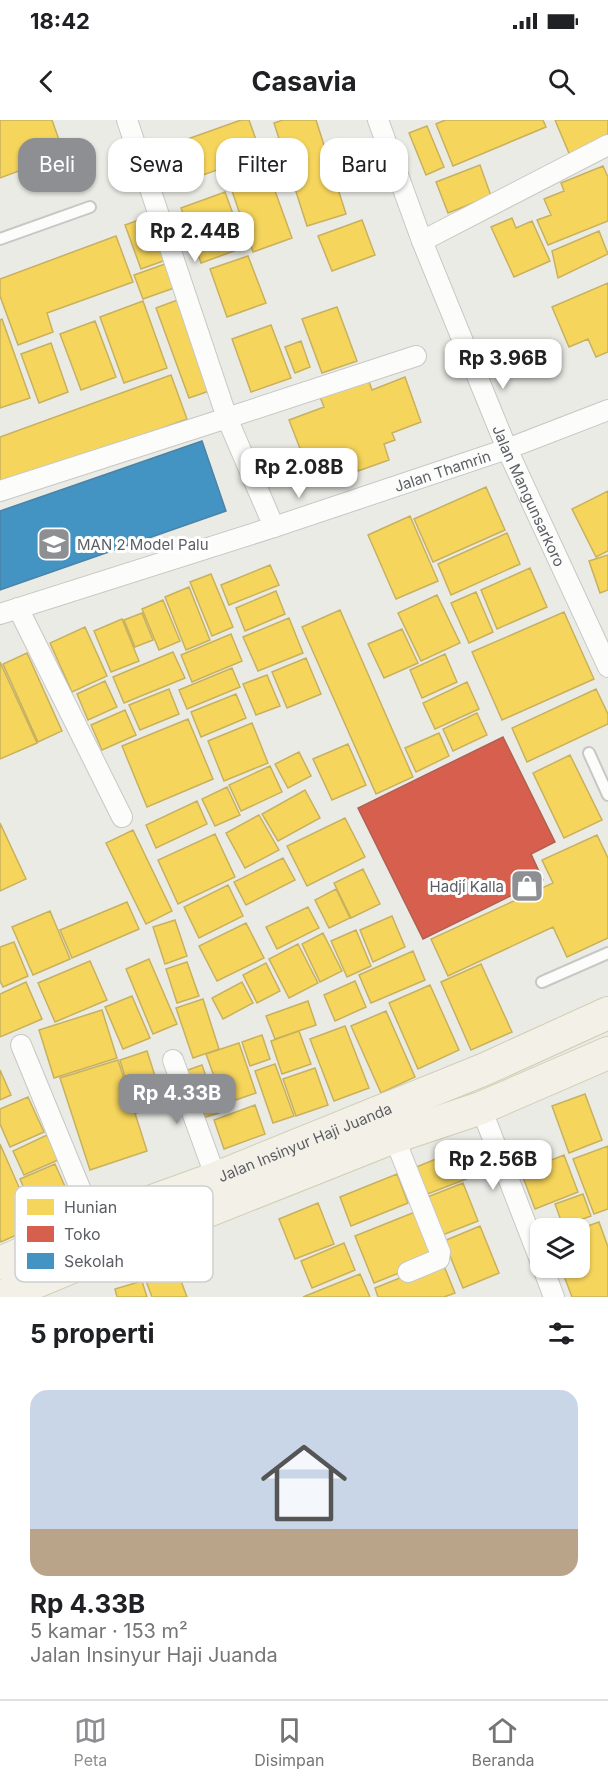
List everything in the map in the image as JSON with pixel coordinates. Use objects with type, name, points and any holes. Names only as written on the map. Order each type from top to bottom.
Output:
[{"type":"main road","name":"Jalan Insinyur Haji Juanda","points":[[194,1186],[485,1069],[608,1013]]},
{"type":"main road","name":"Jalan Insinyur Haji Juanda","points":[[213,1209],[394,1137],[482,1108],[608,1053]]},
{"type":"main road","name":"Jalan Insinyur Haji Juanda","points":[[0,1263],[15,1256]]},
{"type":"main road","name":"Jalan Insinyur Haji Juanda","points":[[0,1297],[36,1282]]},
{"type":"street","points":[[127,120],[227,418],[274,527]]},
{"type":"street","name":"Jalan Mangunsarkoro","points":[[378,120],[422,241],[507,449],[608,667]]},
{"type":"street","points":[[422,241],[608,145]]},
{"type":"street","points":[[0,491],[416,356]]},
{"type":"street","name":"Jalan Thamrin","points":[[9,611],[274,527],[507,449],[608,410]]},
{"type":"street","points":[[9,611],[122,817]]},
{"type":"street","points":[[21,1045],[79,1186]]},
{"type":"street","points":[[173,1060],[216,1178]]},
{"type":"street","points":[[482,1108],[530,1234]]},
{"type":"street","points":[[394,1137],[441,1256],[439,1259],[408,1272]]},
{"type":"street","points":[[547,1278],[554,1297]]},
{"type":"lane","points":[[0,239],[90,207]]},
{"type":"lane","points":[[589,753],[608,795]]},
{"type":"lane","points":[[542,982],[608,953]]},
{"type":"building: Hunian","points":[[0,120],[52,120],[58,138],[18,138],[18,171],[0,178]]},
{"type":"building: Hunian","points":[[241,120],[249,120],[255,138],[216,138],[216,170],[204,175],[204,138],[190,138]]},
{"type":"building: Hunian","points":[[283,120],[316,120],[322,138],[320,192],[339,192],[346,214],[307,226],[296,192],[308,192],[308,138],[279,138],[274,123]]},
{"type":"building: Hunian","points":[[445,120],[543,120],[546,127],[453,166],[436,124]]},
{"type":"building: Hunian","points":[[555,120],[608,120],[608,142],[571,158]]},
{"type":"building: Hunian","points":[[427,126],[444,167],[426,175],[409,133]]},
{"type":"building: Hunian","points":[[480,165],[491,196],[448,213],[436,182]]},
{"type":"building: Hunian","points":[[603,166],[608,177],[608,221],[548,245],[537,220],[551,215],[544,199],[564,191],[561,183]]},
{"type":"building: Hunian","points":[[225,192],[245,247],[201,263],[181,208]]},
{"type":"building: Hunian","points":[[232,192],[275,192],[292,238],[253,252]]},
{"type":"building: Hunian","points":[[150,216],[166,260],[141,269],[125,225]]},
{"type":"building: Hunian","points":[[512,218],[516,228],[532,221],[550,261],[514,277],[491,227]]},
{"type":"building: Hunian","points":[[362,220],[375,255],[332,271],[318,236]]},
{"type":"building: Hunian","points":[[599,231],[608,254],[558,278],[552,251]]},
{"type":"building: Hunian","points":[[116,236],[133,282],[47,313],[53,332],[18,345],[0,296],[0,279]]},
{"type":"building: Hunian","points":[[248,256],[266,303],[227,317],[210,269]]},
{"type":"building: Hunian","points":[[165,264],[174,288],[143,299],[134,275]]},
{"type":"building: Hunian","points":[[608,283],[608,352],[596,357],[588,339],[569,347],[552,307]]},
{"type":"building: Hunian","points":[[183,298],[215,389],[189,398],[156,308]]},
{"type":"building: Hunian","points":[[143,301],[167,368],[124,383],[100,317]]},
{"type":"building: Hunian","points":[[337,307],[357,361],[322,373],[302,319]]},
{"type":"building: Hunian","points":[[2,319],[30,398],[0,408],[0,320]]},
{"type":"building: Hunian","points":[[95,321],[116,377],[81,390],[60,334]]},
{"type":"building: Hunian","points":[[271,325],[291,378],[251,392],[232,339]]},
{"type":"building: Hunian","points":[[301,341],[310,367],[295,373],[285,347]]},
{"type":"building: Hunian","points":[[51,343],[68,392],[39,403],[21,354]]},
{"type":"building: Hunian","points":[[171,375],[187,419],[0,488],[0,437]]},
{"type":"building: Hunian","points":[[405,377],[421,422],[392,433],[395,440],[384,444],[389,460],[358,471],[353,456],[343,459],[340,452],[306,464],[289,420],[324,407],[320,397],[368,379],[372,390]]},
{"type":"building: Hunian","points":[[486,487],[505,530],[433,562],[414,519]]},
{"type":"building: Hunian","points":[[608,491],[608,551],[596,557],[572,509]]},
{"type":"building: Hunian","points":[[410,516],[438,581],[396,599],[368,535]]},
{"type":"building: Hunian","points":[[507,533],[520,564],[451,595],[438,564]]},
{"type":"building: Hunian","points":[[608,555],[608,590],[600,593],[589,561]]},
{"type":"building: Hunian","points":[[270,565],[279,585],[229,605],[221,585]]},
{"type":"building: Hunian","points":[[530,568],[547,607],[497,629],[481,590]]},
{"type":"building: Hunian","points":[[211,574],[233,627],[212,636],[190,582]]},
{"type":"building: Hunian","points":[[189,587],[210,640],[186,650],[165,597]]},
{"type":"building: Hunian","points":[[276,591],[285,614],[245,631],[236,608]]},
{"type":"building: Hunian","points":[[476,592],[493,632],[469,643],[451,603]]},
{"type":"building: Hunian","points":[[437,595],[460,643],[421,661],[398,613]]},
{"type":"building: Hunian","points":[[163,600],[180,641],[159,650],[142,609]]},
{"type":"building: Hunian","points":[[340,610],[413,777],[376,794],[302,627]]},
{"type":"building: Hunian","points":[[564,612],[594,679],[502,720],[472,652]]},
{"type":"building: Hunian","points":[[142,613],[153,640],[135,647],[124,620]]},
{"type":"building: Hunian","points":[[289,618],[303,653],[258,671],[243,637]]},
{"type":"building: Hunian","points":[[122,619],[139,661],[111,672],[94,631]]},
{"type":"building: Hunian","points":[[85,627],[107,676],[72,692],[50,643]]},
{"type":"building: Hunian","points":[[402,629],[418,663],[384,678],[368,644]]},
{"type":"building: Hunian","points":[[231,634],[242,661],[192,682],[181,655]]},
{"type":"building: Hunian","points":[[173,652],[185,678],[124,703],[113,677]]},
{"type":"building: Hunian","points":[[27,653],[62,731],[38,742],[3,664]]},
{"type":"building: Hunian","points":[[445,654],[457,682],[422,698],[410,670]]},
{"type":"building: Hunian","points":[[306,658],[321,694],[287,708],[272,672]]},
{"type":"building: Hunian","points":[[0,662],[37,743],[0,759]]},
{"type":"building: Hunian","points":[[232,668],[240,687],[187,709],[179,690]]},
{"type":"building: Hunian","points":[[267,675],[280,706],[256,715],[243,684]]},
{"type":"building: Hunian","points":[[105,681],[117,707],[88,720],[77,694]]},
{"type":"building: Hunian","points":[[467,682],[479,709],[435,729],[423,703]]},
{"type":"building: Hunian","points":[[169,689],[179,714],[140,730],[129,705]]},
{"type":"building: Hunian","points":[[596,689],[608,714],[608,724],[527,762],[512,728]]},
{"type":"building: Hunian","points":[[236,694],[246,718],[201,737],[191,712]]},
{"type":"building: Hunian","points":[[125,710],[136,735],[102,750],[91,725]]},
{"type":"building: Hunian","points":[[477,713],[487,735],[453,751],[443,729]]},
{"type":"building: Hunian","points":[[188,719],[213,779],[147,807],[122,746]]},
{"type":"building: Hunian","points":[[252,723],[268,763],[224,781],[208,741]]},
{"type":"building: Hunian","points":[[439,733],[449,756],[416,772],[405,748]]},
{"type":"building: Hunian","points":[[348,744],[366,785],[332,800],[313,759]]},
{"type":"building: Hunian","points":[[299,752],[311,776],[288,788],[275,764]]},
{"type":"building: Hunian","points":[[570,755],[602,820],[564,838],[533,773]]},
{"type":"building: Hunian","points":[[270,766],[282,792],[241,811],[229,785]]},
{"type":"building: Hunian","points":[[227,787],[240,815],[215,826],[202,799]]},
{"type":"building: Hunian","points":[[305,790],[320,818],[278,841],[262,814]]},
{"type":"building: Hunian","points":[[197,801],[207,824],[156,848],[146,825]]},
{"type":"building: Hunian","points":[[259,815],[279,850],[245,868],[226,833]]},
{"type":"building: Hunian","points":[[345,818],[365,857],[307,886],[287,846]]},
{"type":"building: Hunian","points":[[0,823],[26,879],[0,891]]},
{"type":"building: Hunian","points":[[133,830],[172,911],[146,924],[106,843]]},
{"type":"building: Hunian","points":[[215,834],[235,877],[178,904],[158,860]]},
{"type":"building: Hunian","points":[[597,835],[608,858],[608,938],[567,957],[553,927],[448,976],[431,939],[553,883],[542,860]]},
{"type":"building: Hunian","points":[[283,858],[295,880],[246,905],[234,882]]},
{"type":"building: Hunian","points":[[363,869],[380,904],[351,918],[334,883]]},
{"type":"building: Hunian","points":[[228,885],[243,916],[199,938],[184,907]]},
{"type":"building: Hunian","points":[[336,889],[350,918],[329,928],[315,900]]},
{"type":"building: Hunian","points":[[127,902],[139,929],[72,958],[60,930]]},
{"type":"building: Hunian","points":[[308,907],[319,928],[277,949],[266,927]]},
{"type":"building: Hunian","points":[[50,911],[70,959],[33,975],[12,927]]},
{"type":"building: Hunian","points":[[392,916],[405,947],[373,962],[360,930]]},
{"type":"building: Hunian","points":[[175,920],[187,956],[165,964],[153,927]]},
{"type":"building: Hunian","points":[[246,923],[264,958],[217,981],[199,946]]},
{"type":"building: Hunian","points":[[356,930],[371,966],[347,977],[331,941]]},
{"type":"building: Hunian","points":[[323,933],[342,971],[320,982],[302,944]]},
{"type":"building: Hunian","points":[[14,942],[28,976],[3,987],[0,981],[0,947]]},
{"type":"building: Hunian","points":[[298,944],[318,983],[289,998],[269,959]]},
{"type":"building: Hunian","points":[[413,951],[425,980],[371,1003],[359,975]]},
{"type":"building: Hunian","points":[[149,959],[177,1024],[153,1034],[126,969]]},
{"type":"building: Hunian","points":[[90,961],[107,1000],[55,1022],[38,983]]},
{"type":"building: Hunian","points":[[187,962],[199,996],[177,1003],[166,969]]},
{"type":"building: Hunian","points":[[266,963],[280,991],[257,1003],[243,975]]},
{"type":"building: Hunian","points":[[481,964],[512,1032],[471,1050],[441,982]]},
{"type":"building: Hunian","points":[[355,981],[366,1007],[335,1021],[324,995]]},
{"type":"building: Hunian","points":[[26,982],[42,1019],[0,1037],[0,994]]},
{"type":"building: Hunian","points":[[242,982],[253,1003],[223,1019],[212,998]]},
{"type":"building: Hunian","points":[[430,985],[459,1050],[418,1069],[389,1003]]},
{"type":"building: Hunian","points":[[132,996],[150,1038],[123,1049],[105,1007]]},
{"type":"building: Hunian","points":[[203,999],[219,1049],[193,1058],[176,1008]]},
{"type":"building: Hunian","points":[[308,1001],[316,1025],[275,1039],[266,1016]]},
{"type":"building: Hunian","points":[[102,1010],[117,1058],[54,1078],[39,1030]]},
{"type":"building: Hunian","points":[[386,1011],[415,1077],[381,1093],[351,1026]]},
{"type":"building: Hunian","points":[[345,1026],[369,1088],[334,1101],[310,1039]]},
{"type":"building: Hunian","points":[[299,1031],[311,1064],[282,1074],[271,1041]]},
{"type":"building: Hunian","points":[[262,1035],[270,1059],[250,1066],[242,1042]]},
{"type":"building: Hunian","points":[[239,1043],[256,1093],[224,1104],[206,1054]]},
{"type":"building: Hunian","points":[[147,1051],[164,1104],[136,1113],[120,1060]]},
{"type":"building: Hunian","points":[[118,1060],[147,1151],[90,1170],[60,1078]]},
{"type":"building: Hunian","points":[[275,1064],[294,1116],[273,1123],[255,1071]]},
{"type":"building: Hunian","points":[[202,1065],[219,1113],[202,1118],[185,1071]]},
{"type":"building: Hunian","points":[[315,1068],[328,1105],[296,1116],[283,1079]]},
{"type":"building: Hunian","points":[[0,1070],[11,1095],[0,1100]]},
{"type":"building: Hunian","points":[[585,1094],[602,1140],[569,1153],[552,1106]]},
{"type":"building: Hunian","points":[[28,1097],[44,1132],[10,1147],[0,1124],[0,1109]]},
{"type":"building: Hunian","points":[[255,1105],[265,1134],[224,1149],[214,1120]]},
{"type":"building: Hunian","points":[[47,1135],[58,1160],[24,1175],[13,1151]]},
{"type":"building: Hunian","points":[[0,1144],[18,1186],[15,1186],[15,1236],[1,1242]]},
{"type":"building: Hunian","points":[[468,1146],[479,1174],[425,1195],[414,1168]]},
{"type":"building: Hunian","points":[[608,1146],[608,1209],[594,1214],[573,1159]]},
{"type":"building: Hunian","points":[[564,1155],[578,1192],[535,1209],[521,1172]]},
{"type":"building: Hunian","points":[[55,1164],[65,1186],[23,1186],[20,1179]]},
{"type":"building: Hunian","points":[[397,1174],[408,1203],[351,1226],[340,1197]]},
{"type":"building: Hunian","points":[[463,1183],[478,1221],[440,1236],[425,1198]]},
{"type":"building: Hunian","points":[[583,1194],[591,1216],[560,1218],[555,1204]]},
{"type":"building: Hunian","points":[[318,1203],[334,1244],[295,1259],[279,1219]]},
{"type":"building: Hunian","points":[[415,1212],[434,1259],[374,1283],[355,1236]]},
{"type":"building: Hunian","points":[[599,1222],[608,1247],[608,1297],[572,1297],[565,1278],[590,1278],[590,1225]]},
{"type":"building: Hunian","points":[[480,1226],[499,1273],[463,1288],[444,1241]]},
{"type":"building: Hunian","points":[[344,1243],[355,1270],[312,1288],[301,1261]]},
{"type":"building: Hunian","points":[[442,1261],[455,1293],[444,1297],[378,1297],[375,1288]]},
{"type":"building: Hunian","points":[[360,1274],[370,1297],[303,1297]]},
{"type":"building: Hunian","points":[[142,1282],[147,1297],[117,1297],[115,1289]]},
{"type":"building: Hunian","points":[[146,1282],[181,1282],[187,1297],[152,1297]]},
{"type":"building: Toko","points":[[503,737],[555,842],[531,854],[543,880],[423,939],[358,808]]},
{"type":"building: Sekolah","points":[[202,441],[226,511],[0,590],[0,511]]},
{"type":"place","name":"MAN 2 Model Palu","points":[[54,544]]},
{"type":"place","name":"Hadji Kalla","points":[[527,886]]}]
